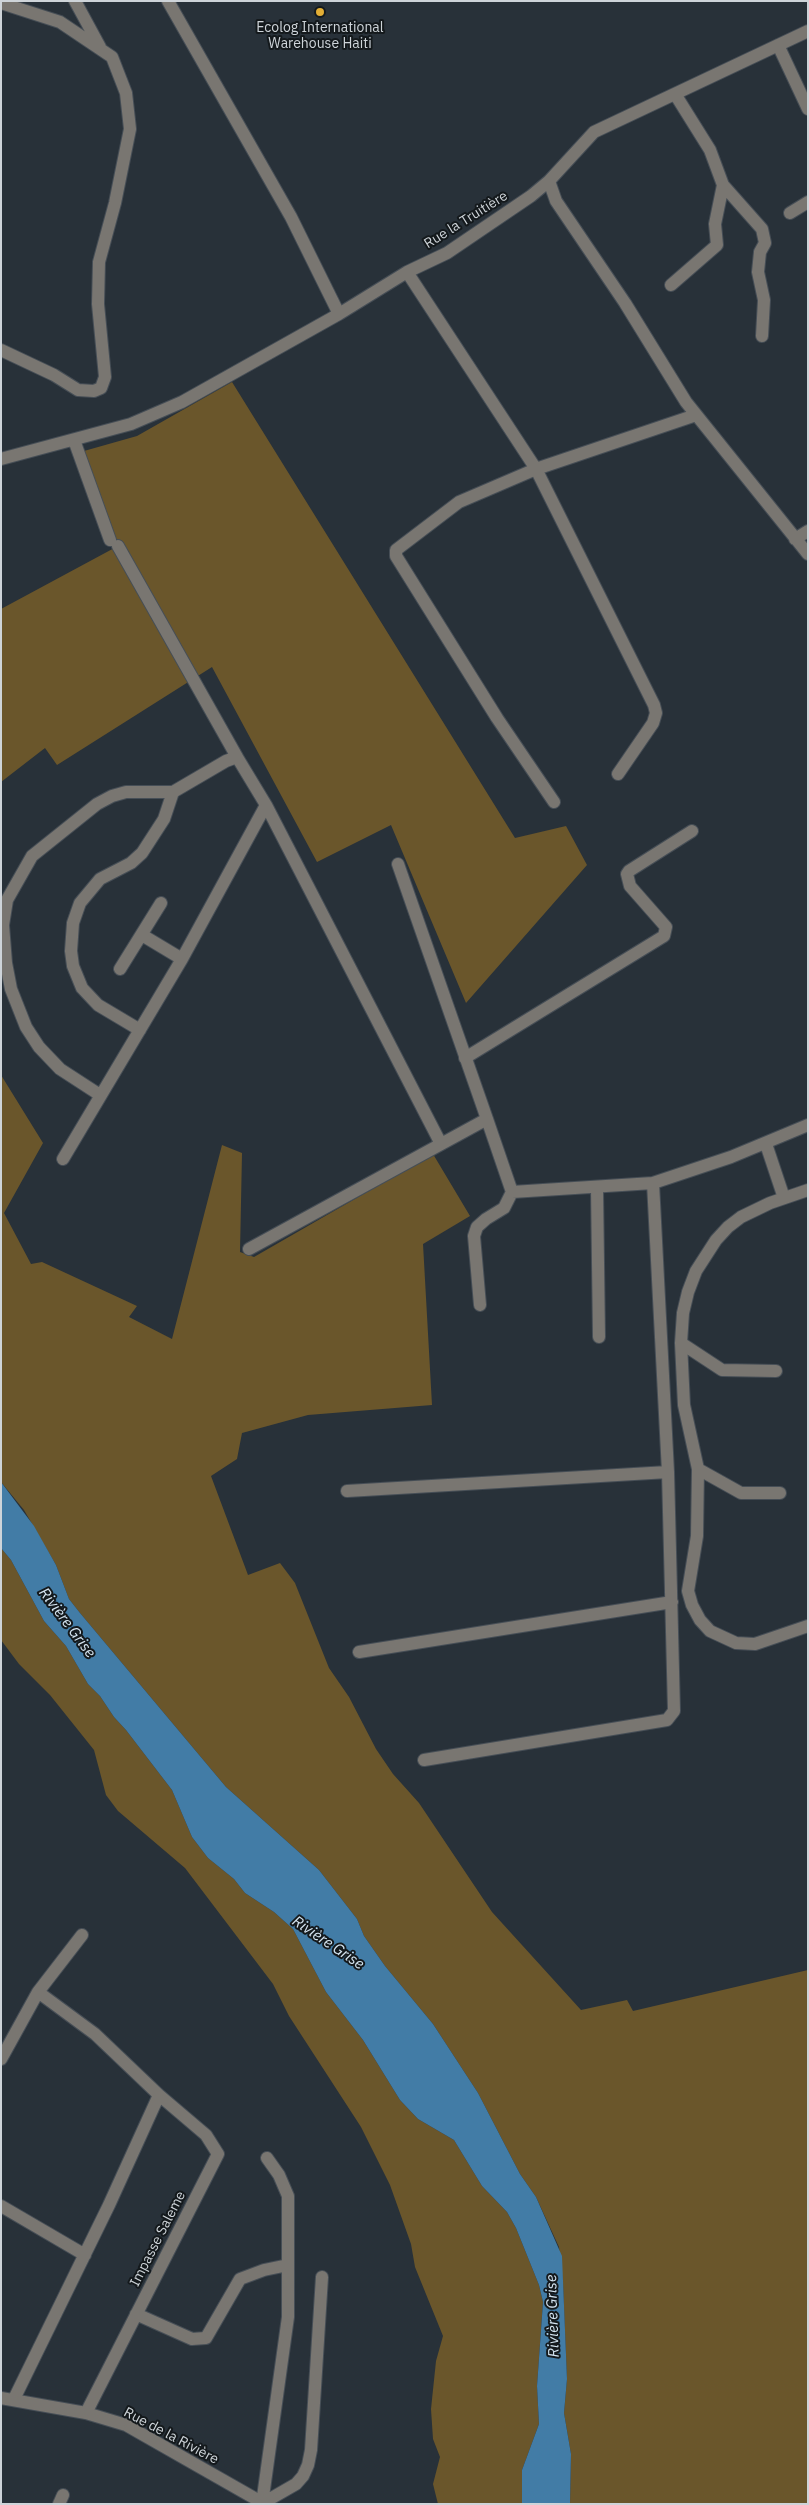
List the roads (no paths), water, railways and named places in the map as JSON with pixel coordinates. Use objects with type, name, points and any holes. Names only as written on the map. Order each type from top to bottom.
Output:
[{"type":"street","points":[[75,1],[101,50]]},
{"type":"street","points":[[168,1],[291,217],[339,314]]},
{"type":"street","points":[[1,3],[60,22],[112,57],[126,93],[130,129],[115,203],[99,262],[98,304],[105,377],[101,388],[94,391],[78,390],[54,374],[1,350]]},
{"type":"street","name":"Rue la Truitière","points":[[1,460],[131,424],[182,402],[339,314],[407,272],[447,253],[531,196],[549,181],[594,132],[808,31]]},
{"type":"street","points":[[778,46],[808,109]]},
{"type":"street","points":[[675,94],[710,150],[723,184],[762,228],[765,243],[760,252],[758,272],[764,300],[762,336]]},
{"type":"street","points":[[549,181],[556,201],[625,303],[696,416],[808,554]]},
{"type":"street","points":[[671,286],[717,245],[715,224],[723,184]]},
{"type":"street","points":[[790,213],[808,202]]},
{"type":"street","points":[[407,272],[536,469],[656,712],[652,723],[618,774]]},
{"type":"street","points":[[554,802],[497,718],[396,556],[398,547],[459,502],[536,469],[696,416]]},
{"type":"street","points":[[74,440],[114,543],[266,805],[441,1144]]},
{"type":"street","points":[[795,539],[808,531]]},
{"type":"street","points":[[100,1095],[60,1070],[39,1047],[26,1027],[11,989],[6,963],[3,925],[4,900],[32,856],[97,804],[112,796],[126,792],[173,792],[226,761],[237,757]]},
{"type":"street","points":[[140,1030],[98,1005],[82,988],[72,959],[73,923],[80,903],[100,879],[131,863],[142,854],[164,819],[173,792]]},
{"type":"street","points":[[63,1159],[182,959],[266,805]]},
{"type":"street","points":[[465,1058],[664,936],[666,927],[630,886],[627,874],[692,831]]},
{"type":"street","points":[[398,864],[512,1192],[504,1208],[477,1227],[474,1236],[480,1305]]},
{"type":"street","points":[[120,969],[161,902]]},
{"type":"street","points":[[142,935],[182,959]]},
{"type":"street","points":[[249,1250],[486,1120]]},
{"type":"street","points":[[512,1192],[653,1183],[766,1144],[808,1125]]},
{"type":"street","points":[[766,1144],[784,1198]]},
{"type":"street","points":[[424,1760],[667,1720],[674,1711],[668,1472],[653,1183]]},
{"type":"street","points":[[597,1188],[599,1337]]},
{"type":"street","points":[[808,1190],[755,1210],[728,1227],[705,1257],[688,1292],[681,1343],[684,1405],[698,1469],[697,1536],[688,1591],[692,1605],[700,1620],[722,1638],[736,1643],[755,1644],[808,1626]]},
{"type":"street","points":[[681,1343],[722,1370],[776,1371]]},
{"type":"street","points":[[698,1469],[741,1493],[780,1493]]},
{"type":"street","points":[[347,1491],[668,1472]]},
{"type":"street","points":[[359,1652],[672,1602]]},
{"type":"street","points":[[1,2059],[38,1992],[82,1935]]},
{"type":"street","points":[[14,2399],[85,2255],[159,2095],[95,2034],[38,1992]]},
{"type":"street","name":"Impasse Saleme","points":[[86,2413],[218,2154],[206,2135],[159,2095]]},
{"type":"street","points":[[262,2503],[288,2317],[288,2196],[279,2175],[267,2158]]},
{"type":"street","points":[[1,2206],[85,2255]]},
{"type":"street","points":[[136,2314],[192,2339],[206,2338],[240,2279],[264,2270],[288,2265]]},
{"type":"street","points":[[262,2503],[296,2484],[303,2476],[308,2465],[311,2450],[322,2277]]},
{"type":"street","name":"Rue de la Rivière","points":[[1,2398],[86,2413],[126,2425],[262,2503]]},
{"type":"water","name":"Rivière Grise","points":[[1,1482],[34,1526],[56,1565],[69,1599],[80,1613],[226,1787],[319,1870],[357,1919],[364,1936],[385,1966],[433,2024],[478,2093],[520,2174],[536,2197],[562,2256],[567,2379],[564,2413],[571,2454],[570,2504],[522,2504],[522,2470],[539,2424],[537,2386],[543,2302],[539,2285],[516,2228],[507,2212],[482,2186],[454,2140],[418,2119],[400,2100],[363,2040],[326,1992],[293,1929],[274,1912],[245,1893],[234,1879],[208,1858],[192,1837],[172,1790],[114,1717],[100,1696],[88,1684],[66,1646],[44,1621],[11,1560],[1,1548]]},
{"type":"place","name":"Ecolog International Warehouse Haiti","points":[[320,12]]}]
